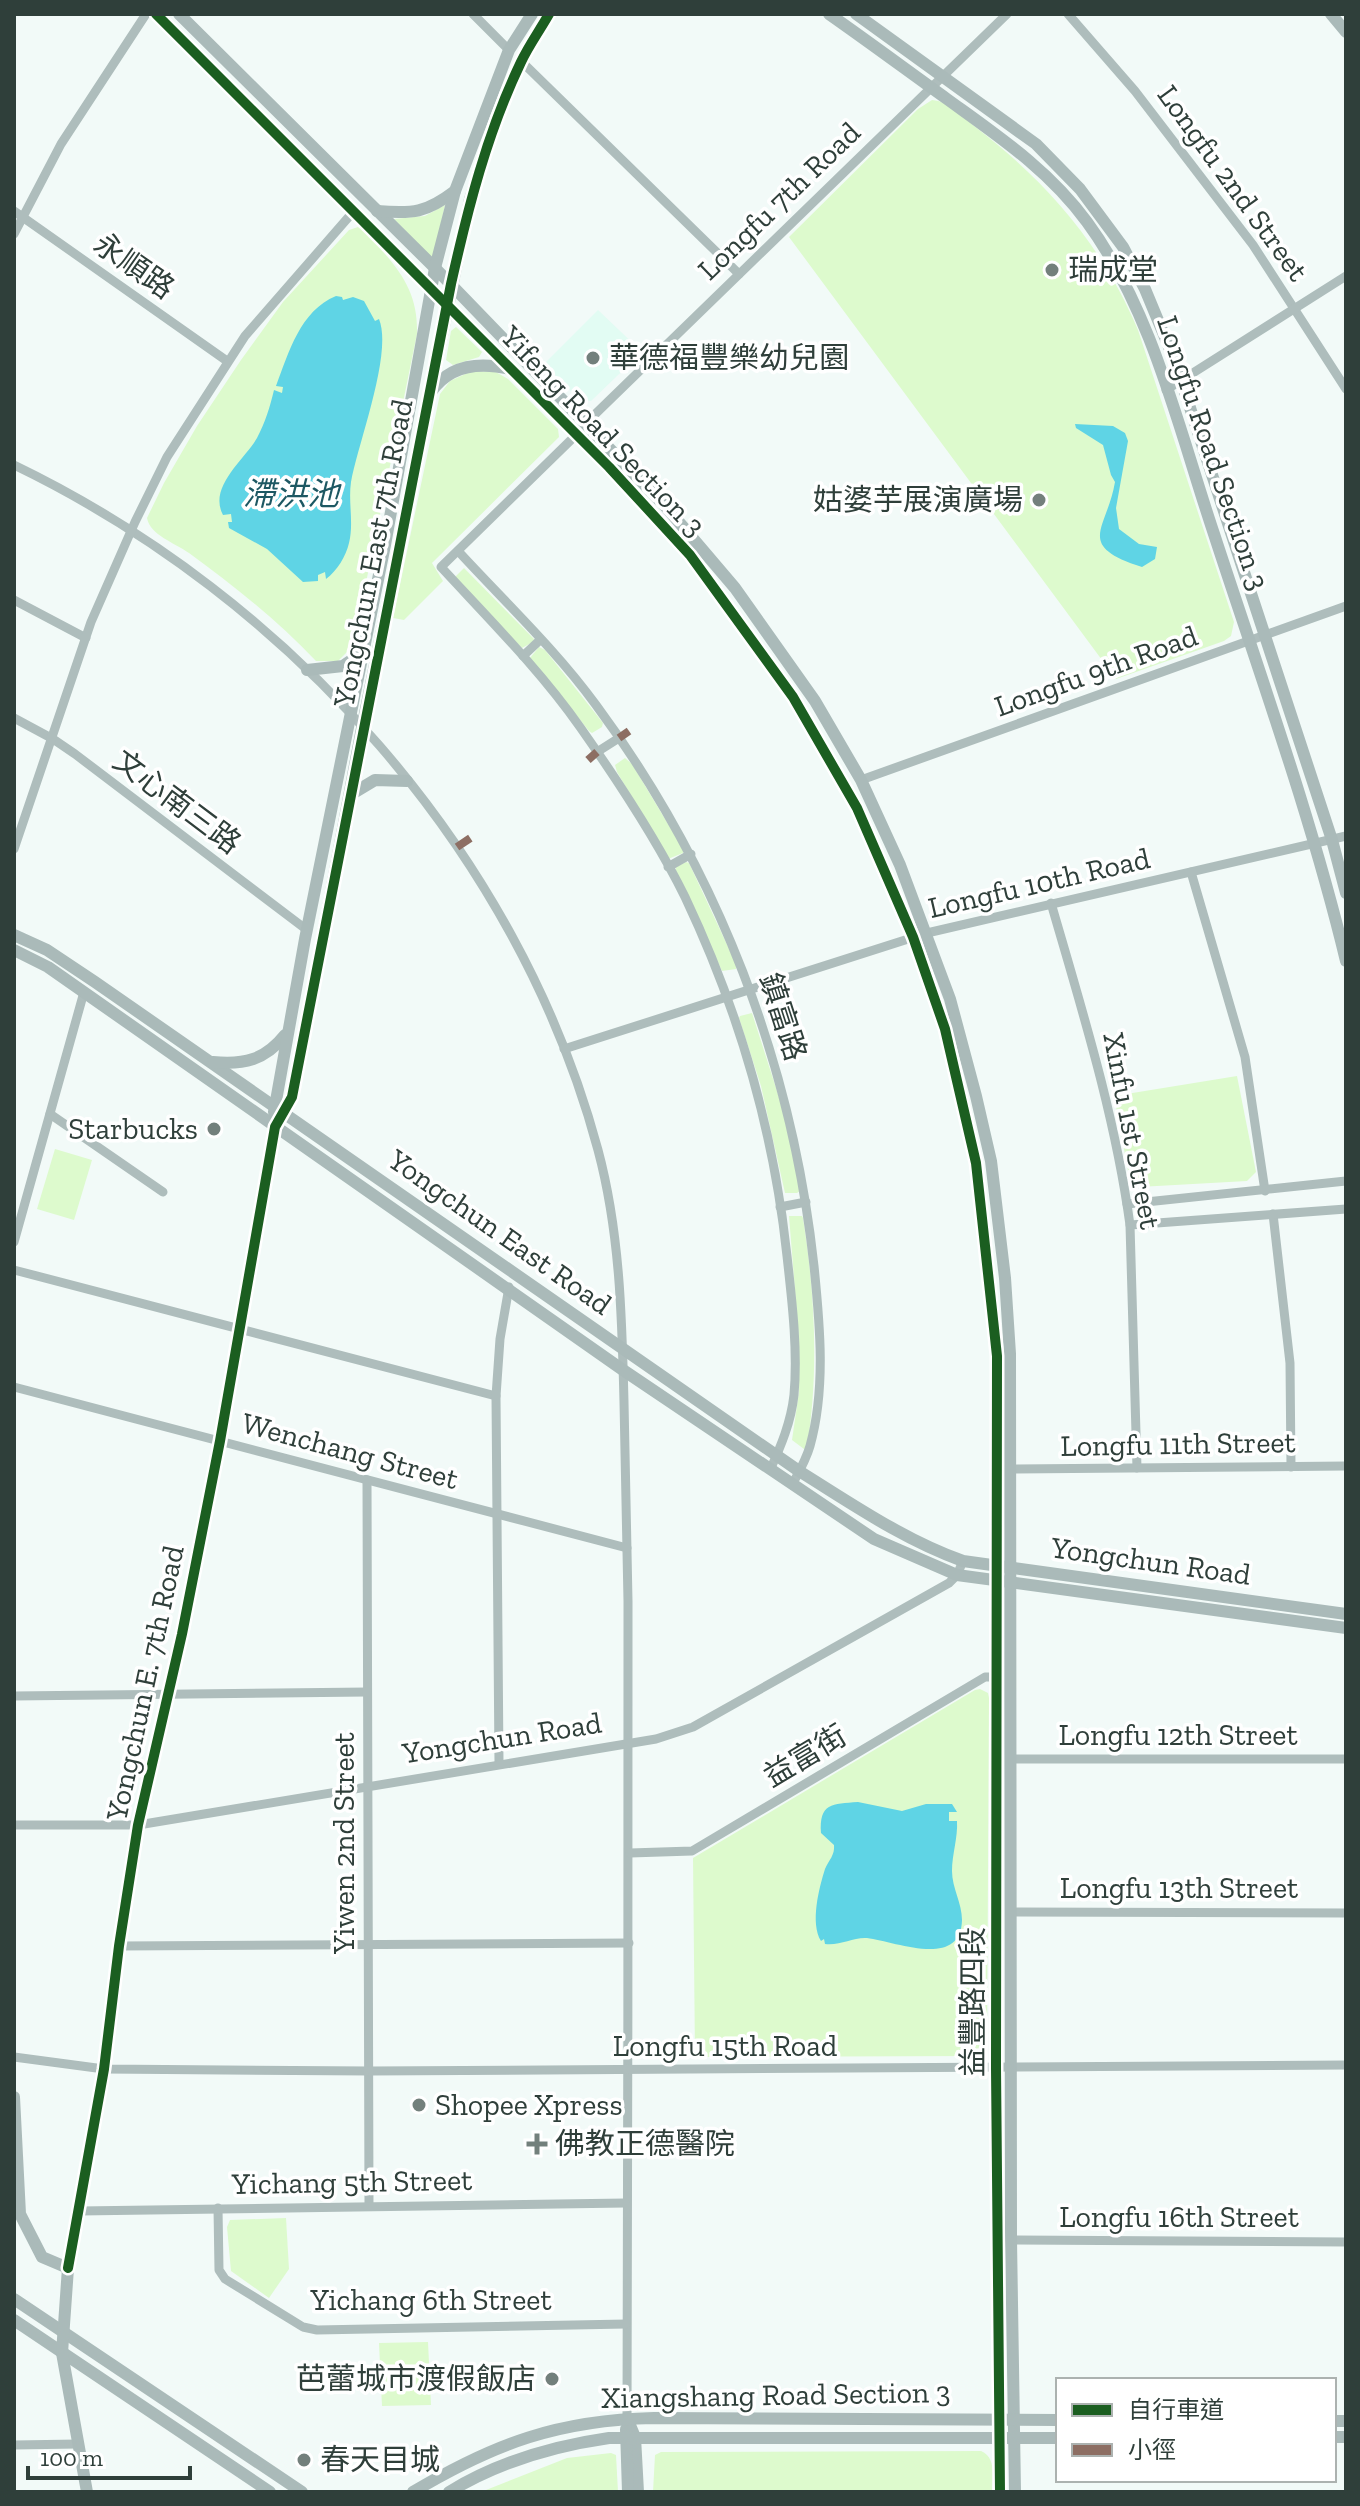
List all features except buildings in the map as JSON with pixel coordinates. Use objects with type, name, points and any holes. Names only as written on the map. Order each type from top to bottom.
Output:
[{"type":"street","points":[[14,234],[18,214],[146,14]]},
{"type":"street","name":"Yifeng Road Section 3","points":[[156,14],[447,304],[690,555],[759,646],[813,728],[857,808],[913,937],[945,1029],[983,1210],[997,1356],[997,1567]]},
{"type":"street","name":"Yifeng Road Section 3","points":[[179,14],[451,284],[696,541],[771,637],[815,701],[861,780],[927,933],[959,1028],[991,1161],[1005,1278],[1010,1354],[1011,1568],[1004,1583]]},
{"type":"street","points":[[473,14],[509,50]]},
{"type":"street","name":"Yongchun East 7th Road","points":[[278,1109],[287,1033],[418,372],[435,268],[455,191],[509,50],[532,14]]},
{"type":"street","name":"Yongchun East 7th Road","points":[[278,1109],[292,1097],[362,728],[470,199],[491,135],[521,61],[549,14]]},
{"type":"street","name":"Longfu Road Section 3","points":[[829,14],[1003,137],[1033,163],[1086,220],[1120,273],[1132,296],[1166,390],[1249,641],[1315,844],[1346,961]]},
{"type":"street","name":"Longfu Road Section 3","points":[[856,14],[1028,137],[1080,189],[1106,221],[1134,267],[1156,314],[1180,382],[1332,840],[1346,893]]},
{"type":"street","name":"Longfu 7th Road","points":[[585,424],[1007,14]]},
{"type":"street","name":"Longfu 2nd Street","points":[[1068,14],[1135,91],[1253,245],[1346,389]]},
{"type":"street","points":[[1331,14],[1346,32]]},
{"type":"street","points":[[521,61],[739,274]]},
{"type":"street","points":[[376,211],[409,214],[422,211],[455,191]]},
{"type":"street","points":[[14,849],[86,638],[131,530],[167,457],[245,336],[353,212]]},
{"type":"street","name":"永順路","points":[[18,214],[227,361]]},
{"type":"street","points":[[1166,390],[1346,276]]},
{"type":"street","points":[[429,395],[438,381],[466,366],[481,364],[511,369]]},
{"type":"street","points":[[459,552],[575,436]]},
{"type":"street","points":[[14,465],[74,495],[186,567],[243,612],[307,670],[362,728],[457,847],[509,930],[541,993],[564,1049],[599,1154],[615,1239],[623,1350],[630,1853],[625,2203],[627,2418],[638,2492]]},
{"type":"street","name":"鎮富路","points":[[770,1470],[785,1435],[794,1395],[792,1313],[780,1207],[766,1126],[726,996],[684,895],[597,752],[523,656],[441,567],[459,552],[596,704],[619,738],[691,854],[750,988],[769,1040],[789,1115],[806,1202],[818,1308],[819,1395],[810,1447],[792,1485]]},
{"type":"street","points":[[14,600],[86,638]]},
{"type":"street","name":"Longfu 9th Road","points":[[861,780],[1346,606]]},
{"type":"street","points":[[759,646],[771,637]]},
{"type":"street","points":[[523,656],[540,640]]},
{"type":"street","points":[[307,670],[343,666],[362,653]]},
{"type":"street","name":"文心南三路","points":[[14,718],[53,739],[307,930]]},
{"type":"street","points":[[597,752],[619,738]]},
{"type":"street","points":[[350,795],[375,780],[407,781]]},
{"type":"street","name":"Longfu 10th Road","points":[[564,1049],[927,933],[1346,836]]},
{"type":"street","points":[[668,867],[691,854]]},
{"type":"street","points":[[1191,872],[1245,1057],[1265,1191]]},
{"type":"street","name":"Xinfu 1st Street","points":[[1051,903],[1109,1109],[1127,1204],[1137,1468]]},
{"type":"street","name":"Yongchun East Road","points":[[14,935],[47,950],[799,1471],[886,1525],[963,1561]]},
{"type":"street","name":"Yongchun East Road","points":[[14,950],[48,967],[792,1485],[874,1539],[957,1575]]},
{"type":"street","points":[[14,1242],[84,992]]},
{"type":"street","points":[[209,1061],[239,1063],[256,1059],[276,1046],[287,1033]]},
{"type":"street","name":"Yongchun E. 7th Road","points":[[87,2492],[62,2353],[68,2268],[104,2069],[138,1825],[171,1693],[220,1441],[278,1109]]},
{"type":"street","points":[[50,1114],[163,1192]]},
{"type":"street","points":[[1127,1204],[1346,1181]]},
{"type":"street","points":[[780,1207],[806,1202]]},
{"type":"street","points":[[1130,1225],[1346,1209]]},
{"type":"street","points":[[1273,1214],[1290,1363],[1291,1467]]},
{"type":"street","points":[[14,1270],[496,1396]]},
{"type":"street","points":[[499,1763],[496,1396],[500,1339],[509,1287]]},
{"type":"street","name":"Wenchang Street","points":[[14,1387],[627,1548]]},
{"type":"street","name":"Longfu 11th Street","points":[[1011,1469],[1346,1466]]},
{"type":"street","name":"Yiwen 2nd Street","points":[[367,1480],[369,2206]]},
{"type":"street","points":[[957,1575],[963,1561]]},
{"type":"street","name":"Yongchun Road","points":[[963,1561],[1346,1614]]},
{"type":"street","name":"益豐路四段","points":[[997,1567],[1004,1583],[997,1677],[996,2068],[1000,2492]]},
{"type":"street","name":"Yongchun Road","points":[[14,1825],[138,1825],[499,1763],[629,1745],[693,1727],[949,1583],[957,1575],[1346,1628]]},
{"type":"street","points":[[1004,1583],[1011,1759],[1011,2240],[1015,2492]]},
{"type":"street","name":"益富街","points":[[630,1853],[692,1851],[985,1677],[997,1677]]},
{"type":"street","points":[[14,1696],[367,1692]]},
{"type":"street","name":"Longfu 12th Street","points":[[1011,1759],[1346,1759]]},
{"type":"street","name":"Longfu 13th Street","points":[[1012,1912],[1346,1913]]},
{"type":"street","points":[[119,1946],[629,1943]]},
{"type":"street","name":"Longfu 15th Road","points":[[14,2057],[104,2069],[370,2071],[1346,2065]]},
{"type":"street","points":[[14,2097],[20,2214],[42,2257],[68,2268]]},
{"type":"street","name":"Yichang 5th Street","points":[[80,2211],[625,2203]]},
{"type":"street","name":"Yichang 6th Street","points":[[218,2208],[219,2270],[225,2279],[303,2327],[317,2330],[626,2324]]},
{"type":"street","name":"Longfu 16th Street","points":[[1011,2240],[1346,2242]]},
{"type":"street","points":[[14,2299],[302,2492]]},
{"type":"street","points":[[14,2320],[270,2492]]},
{"type":"street","name":"Xiangshang Road Section 3","points":[[413,2492],[479,2456],[522,2438],[562,2426],[627,2418],[1056,2420]]},
{"type":"street","points":[[628,2492],[630,2438]]},
{"type":"street","name":"Xiangshang Road Section 3","points":[[449,2492],[497,2469],[565,2444],[630,2438],[1056,2438]]},
{"type":"street","points":[[14,2445],[78,2444]]},
{"type":"shaded area","name":"華德福豐樂幼兒園","points":[[598,310],[642,352],[591,401],[581,401],[544,364]]},
{"type":"green space","points":[[932,100],[951,107],[1004,150],[1051,195],[1091,244],[1124,300],[1138,330],[1234,622],[1231,636],[1224,641],[1116,679],[789,237],[918,109]]},
{"type":"green space","points":[[445,205],[433,259],[394,219],[425,216]]},
{"type":"green space","points":[[358,227],[385,254],[405,282],[416,311],[417,334],[353,646],[338,661],[316,661],[238,591],[189,553],[158,534],[147,518],[197,426],[283,302],[349,230]]},
{"type":"green space","points":[[456,327],[482,352],[479,357],[453,365],[446,360],[451,331]]},
{"type":"green space","points":[[472,371],[496,372],[508,379],[558,429],[559,437],[432,563],[443,581],[404,620],[393,618],[440,394],[450,381]]},
{"type":"green space","points":[[464,568],[534,639],[533,642],[522,648],[456,580]]},
{"type":"green space","points":[[539,647],[545,650],[603,723],[602,727],[592,733],[589,731],[530,658]]},
{"type":"green space","points":[[625,758],[632,764],[683,853],[668,859],[617,772],[615,765]]},
{"type":"green space","points":[[686,862],[736,969],[722,971],[676,871],[676,867]]},
{"type":"green space","points":[[752,1013],[785,1116],[800,1191],[797,1193],[785,1193],[761,1086],[739,1018]]},
{"type":"green space","points":[[1237,1076],[1256,1172],[1247,1181],[1139,1187],[1130,1181],[1114,1096]]},
{"type":"green space","points":[[55,1149],[92,1160],[74,1220],[37,1209]]},
{"type":"green space","points":[[789,1216],[803,1218],[813,1304],[813,1391],[807,1447],[804,1449],[792,1440],[799,1392],[799,1340]]},
{"type":"green space","points":[[980,1689],[988,1693],[989,1698],[987,2051],[981,2056],[695,2057],[693,1858]]},
{"type":"green space","points":[[286,2218],[289,2269],[269,2298],[231,2271],[227,2227],[230,2220]]},
{"type":"green space","points":[[428,2342],[431,2405],[382,2406],[379,2343]]},
{"type":"green space","points":[[981,2451],[992,2463],[992,2492],[653,2492],[655,2455],[661,2452]]},
{"type":"green space","points":[[616,2455],[618,2492],[481,2492],[567,2458]]},
{"type":"water","name":"滯洪池","points":[[336,296],[343,300],[353,297],[364,301],[375,321],[379,319],[382,353],[351,482],[348,548],[337,568],[326,579],[325,572],[318,575],[318,581],[303,582],[267,549],[229,528],[231,514],[223,515],[220,494],[230,474],[257,438],[274,390],[282,393],[283,387],[276,386],[297,334],[313,312]]},
{"type":"water","points":[[1075,424],[1113,426],[1125,433],[1128,441],[1116,508],[1119,529],[1139,544],[1157,547],[1155,559],[1142,567],[1121,559],[1101,543],[1102,524],[1115,482],[1103,445],[1076,428]]},
{"type":"water","points":[[858,1802],[902,1811],[926,1804],[952,1804],[957,1812],[949,1812],[949,1821],[957,1821],[957,1834],[952,1877],[962,1920],[959,1935],[951,1944],[924,1949],[867,1938],[831,1944],[825,1944],[824,1939],[821,1941],[816,1925],[817,1905],[825,1869],[834,1849],[834,1845],[821,1833],[822,1816],[834,1805]]},
{"type":"marked path","points":[[619,738],[629,731]]},
{"type":"marked path","points":[[588,760],[597,752]]},
{"type":"marked path","points":[[457,847],[475,835]]},
{"type":"cycle path","points":[[156,14],[609,467],[690,555],[793,697],[857,808],[913,937],[945,1029],[976,1163],[997,1356],[996,2068],[1000,2492]]},
{"type":"cycle path","points":[[68,2268],[104,2069],[138,1825],[182,1634],[220,1441],[275,1127],[292,1097],[451,284],[488,143],[524,56],[549,14]]},
{"type":"place","name":"瑞成堂","points":[[1052,270]]},
{"type":"place","name":"華德福豐樂幼兒園","points":[[593,358]]},
{"type":"place","name":"姑婆芋展演廣場","points":[[1039,500]]},
{"type":"place","name":"Starbucks","points":[[214,1129]]},
{"type":"place","name":"Shopee Xpress","points":[[419,2105]]},
{"type":"place","name":"佛教正德醫院","points":[[537,2144]]},
{"type":"place","name":"芭蕾城市渡假飯店","points":[[552,2379]]},
{"type":"place","name":"春天目城","points":[[304,2460]]}]
